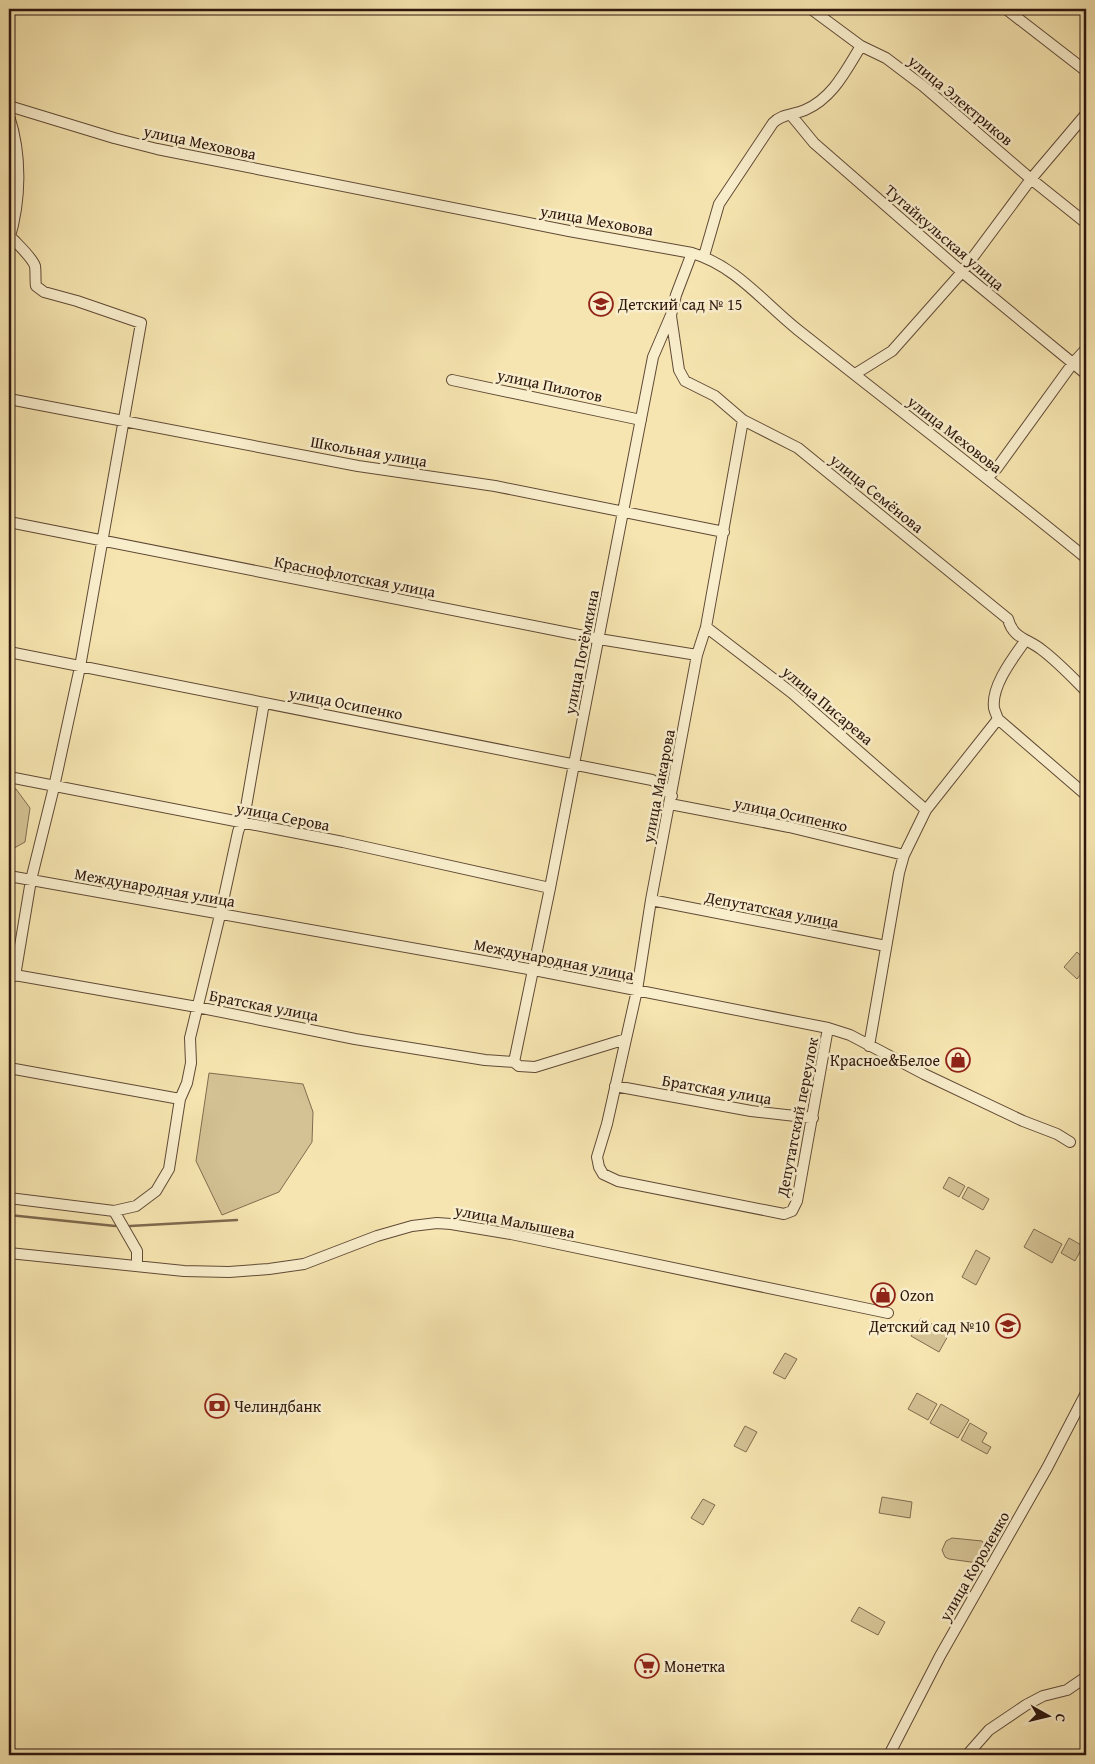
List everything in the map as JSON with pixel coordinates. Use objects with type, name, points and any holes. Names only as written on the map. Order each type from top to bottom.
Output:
[{"type":"street","name":"улица Электриков","points":[[811,9],[862,46],[886,58],[923,86],[1031,179],[1086,223]]},
{"type":"street","points":[[1006,9],[1086,71]]},
{"type":"street","points":[[704,256],[719,204],[773,123],[782,116],[806,110],[829,94],[838,84],[862,46]]},
{"type":"street","name":"улица Меховова","points":[[9,106],[114,138],[157,148],[569,231],[704,256],[731,271],[796,329],[1086,558]]},
{"type":"street","points":[[855,374],[892,351],[962,272],[1031,179],[1086,114]]},
{"type":"street","name":"Тугайкульская улица","points":[[791,115],[814,143],[962,272],[1086,374]]},
{"type":"street","points":[[9,116],[18,155],[17,189],[10,238],[32,258],[35,268],[36,286],[44,292],[141,323],[80,667],[54,787],[31,880],[12,975]]},
{"type":"street","name":"улица Потёмкина","points":[[514,1062],[534,970],[653,357],[671,315],[676,295],[692,253]]},
{"type":"street","name":"улица Семёнова","points":[[671,315],[679,370],[685,381],[715,396],[743,420],[798,448],[1008,619],[1010,628],[1025,641],[1041,648],[1086,691]]},
{"type":"street","points":[[987,478],[997,468],[1073,363],[1086,349]]},
{"type":"street","name":"улица Пилотов","points":[[452,380],[641,420]]},
{"type":"street","name":"Школьная улица","points":[[9,399],[358,466],[495,486],[724,532]]},
{"type":"street","name":"улица Макарова","points":[[743,420],[706,627],[697,655],[651,900],[637,990],[607,1124],[597,1157],[603,1174],[618,1181],[784,1214],[792,1211]]},
{"type":"street","name":"Краснофлотская улица","points":[[9,522],[599,639],[697,655]]},
{"type":"street","name":"улица Писарева","points":[[706,627],[792,693],[926,810]]},
{"type":"street","points":[[1025,641],[1007,666],[996,692],[994,707],[998,719],[1086,795]]},
{"type":"street","name":"улица Осипенко","points":[[9,652],[652,780],[662,786],[671,800],[904,855]]},
{"type":"street","points":[[9,1198],[114,1211],[136,1206],[156,1191],[169,1170],[180,1099],[187,1083],[191,1063],[190,1038],[246,807],[264,702]]},
{"type":"street","points":[[869,1046],[899,873],[904,855],[926,810],[998,719]]},
{"type":"street","name":"улица Серова","points":[[9,778],[343,842],[550,888]]},
{"type":"street","name":"Международная улица","points":[[9,876],[534,970],[828,1028],[850,1035],[959,1091],[1023,1121],[1057,1134],[1070,1142]]},
{"type":"street","name":"Депутатская улица","points":[[651,900],[886,946]]},
{"type":"street","name":"Братская улица","points":[[12,975],[198,1007],[355,1038],[485,1060],[514,1062],[519,1066],[535,1067],[626,1039]]},
{"type":"street","name":"Депутатский переулок","points":[[792,1211],[797,1201],[828,1028]]},
{"type":"street","points":[[9,1068],[180,1099]]},
{"type":"street","name":"Братская улица","points":[[616,1086],[751,1112],[813,1118]]},
{"type":"street","points":[[114,1211],[137,1251],[137,1266]]},
{"type":"street","name":"улица Малышева","points":[[9,1253],[184,1271],[229,1272],[304,1264],[377,1236],[412,1226],[436,1223],[451,1224],[511,1234],[888,1313]]},
{"type":"street","name":"улица Короленко","points":[[889,1755],[940,1656],[1047,1468],[1086,1393]]},
{"type":"street","points":[[967,1755],[989,1730],[1026,1705],[1043,1696],[1067,1690],[1086,1677]]},
{"type":"shaded area","points":[[9,788],[16,789],[30,808],[25,842],[9,851]]},
{"type":"shaded area","points":[[1077,952],[1086,961],[1086,968],[1077,979],[1064,967]]},
{"type":"shaded area","points":[[209,1073],[303,1084],[313,1112],[312,1142],[279,1192],[222,1215],[196,1161]]},
{"type":"shaded area","points":[[949,1177],[965,1186],[959,1197],[943,1188]]},
{"type":"shaded area","points":[[968,1187],[989,1199],[983,1210],[962,1198]]},
{"type":"shaded area","points":[[1034,1229],[1062,1244],[1052,1263],[1024,1247]]},
{"type":"shaded area","points":[[1069,1238],[1083,1246],[1075,1261],[1061,1253]]},
{"type":"shaded area","points":[[976,1250],[990,1258],[976,1285],[962,1277]]},
{"type":"shaded area","points":[[921,1318],[949,1334],[939,1352],[911,1336]]},
{"type":"shaded area","points":[[785,1353],[797,1359],[785,1379],[773,1373]]},
{"type":"shaded area","points":[[917,1393],[937,1404],[928,1420],[908,1409]]},
{"type":"shaded area","points":[[941,1404],[969,1420],[958,1438],[930,1423]]},
{"type":"shaded area","points":[[970,1423],[987,1433],[982,1442],[991,1447],[987,1454],[961,1440]]},
{"type":"shaded area","points":[[745,1426],[757,1432],[746,1452],[734,1446]]},
{"type":"shaded area","points":[[882,1497],[912,1502],[910,1518],[879,1513]]},
{"type":"shaded area","points":[[703,1499],[715,1505],[703,1525],[691,1518]]},
{"type":"shaded area","points":[[952,1538],[982,1541],[988,1549],[987,1557],[978,1563],[945,1557],[942,1550],[946,1541]]},
{"type":"shaded area","points":[[859,1607],[885,1622],[878,1635],[851,1621]]},
{"type":"waterway","points":[[9,1215],[115,1226]]},
{"type":"waterway","points":[[130,1226],[237,1220]]},
{"type":"place","name":"Детский сад № 15","points":[[601,304]]},
{"type":"place","name":"Красное&Белое","points":[[958,1060]]},
{"type":"place","name":"Ozon","points":[[883,1295]]},
{"type":"place","name":"Детский сад №10","points":[[1008,1326]]},
{"type":"place","name":"Челиндбанк","points":[[217,1406]]},
{"type":"place","name":"Монетка","points":[[647,1666]]}]
